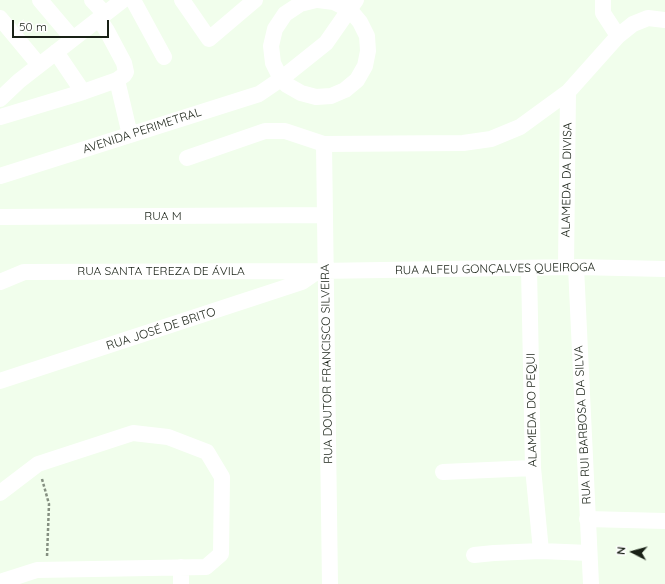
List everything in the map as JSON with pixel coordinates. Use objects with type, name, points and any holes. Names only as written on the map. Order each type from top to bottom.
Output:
[{"type":"street","points":[[40,0],[73,39]]},
{"type":"street","points":[[0,117],[84,92],[120,77],[126,72],[124,63],[107,31],[102,16],[92,0]]},
{"type":"street","points":[[1,95],[123,0]]},
{"type":"street","points":[[133,0],[164,57]]},
{"type":"street","points":[[182,0],[209,39],[238,6],[255,0]]},
{"type":"street","points":[[317,0],[353,5],[367,36],[368,51],[365,66],[357,80],[345,90],[331,96],[316,97],[300,93],[287,85],[273,63],[271,46],[275,29],[285,14],[300,4],[317,0]]},
{"type":"street","points":[[603,0],[603,13],[618,36]]},
{"type":"street","name":"AVENIDA PERIMETRAL","points":[[0,176],[259,94],[282,79],[326,43],[353,5]]},
{"type":"street","points":[[0,18],[40,65]]},
{"type":"street","points":[[187,158],[265,130],[285,131],[324,144],[463,143],[491,139],[520,127],[568,92],[618,36],[633,24],[648,18],[665,20]]},
{"type":"street","points":[[56,52],[84,92]]},
{"type":"street","points":[[120,77],[130,135]]},
{"type":"street","name":"ALAMEDA DA DIVISA","points":[[568,92],[571,267]]},
{"type":"street","name":"RUA DOUTOR FRANCISCO SILVEIRA","points":[[324,144],[325,215],[322,271],[330,584]]},
{"type":"street","name":"RUA M","points":[[0,217],[325,215]]},
{"type":"street","points":[[665,262],[665,269]]},
{"type":"street","name":"RUA ALFEU GONÇALVES QUEIROGA","points":[[322,271],[571,267],[665,269]]},
{"type":"street","name":"RUA RUI BARBOSA DA SILVA","points":[[571,267],[592,584]]},
{"type":"street","name":"ALAMEDA DO PEQUI","points":[[529,268],[533,468],[540,551]]},
{"type":"street","name":"RUA SANTA TEREZA DE ÁVILA","points":[[0,282],[24,272],[322,271]]},
{"type":"street","name":"RUA JOSÉ DE BRITO","points":[[0,381],[302,282],[322,271]]},
{"type":"street","points":[[0,493],[38,464],[133,433],[168,436],[207,452],[222,477],[221,554],[206,567],[181,567],[37,577],[0,582]]},
{"type":"street","points":[[443,472],[533,468]]},
{"type":"street","points":[[587,519],[665,522]]},
{"type":"street","points":[[474,555],[540,551],[589,554]]},
{"type":"street","points":[[181,567],[181,584]]},
{"type":"path","points":[[37,577],[47,558],[49,504],[38,464]]}]
